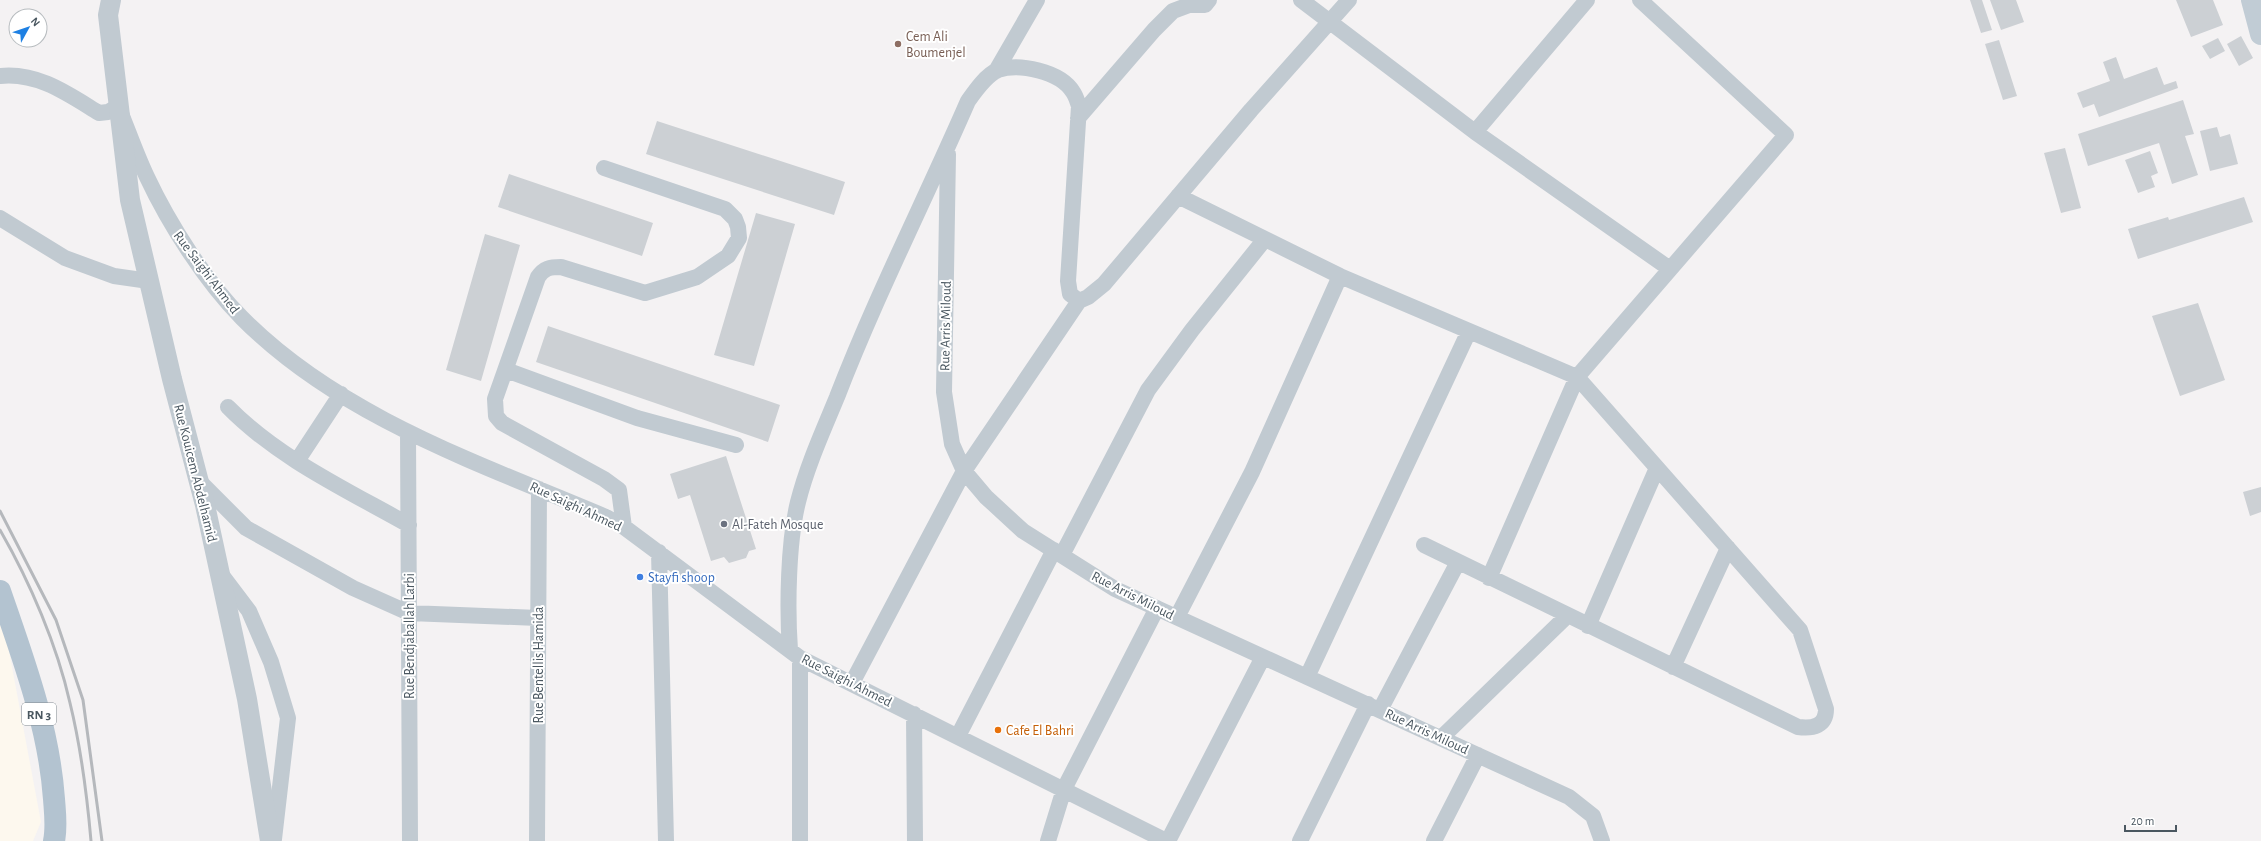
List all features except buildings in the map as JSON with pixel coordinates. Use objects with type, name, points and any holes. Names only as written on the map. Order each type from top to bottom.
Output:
[{"type":"main road","points":[[2252,0],[2261,34]]},
{"type":"main road","name":"RN 3","points":[[0,590],[40,715],[52,777],[56,829],[54,841]]},
{"type":"street","name":"Rue Kouicem Abdelhamid","points":[[111,0],[108,15],[130,200],[220,573],[247,699],[270,841]]},
{"type":"street","points":[[800,841],[795,654],[788,628],[792,544],[798,502],[817,444],[854,352],[948,148],[968,101],[978,87],[996,71],[1037,0]]},
{"type":"street","points":[[1078,118],[1154,30],[1173,11],[1189,5],[1204,5],[1209,0]]},
{"type":"street","points":[[1301,0],[1475,132],[1670,269]]},
{"type":"street","points":[[852,683],[964,471],[1079,301],[1088,297],[1104,284],[1178,196],[1349,0]]},
{"type":"street","points":[[1475,132],[1587,0]]},
{"type":"street","points":[[1489,578],[1577,377],[1786,135],[1640,0]]},
{"type":"street","points":[[996,71],[1028,67],[1059,79],[1073,91],[1079,106],[1068,281],[1070,294],[1079,301]]},
{"type":"street","points":[[0,76],[31,77],[51,85],[99,114],[108,112],[118,106]]},
{"type":"street","name":"Rue Saighi Ahmed","points":[[118,106],[147,177],[170,221],[214,284],[241,317],[280,353],[341,394],[408,432],[624,527],[795,654],[1167,841]]},
{"type":"street","name":"Rue Arris Miloud","points":[[948,148],[944,392],[952,444],[964,471],[986,497],[1023,531],[1115,589],[1569,796],[1593,816],[1602,841]]},
{"type":"street","points":[[604,168],[725,209],[735,219],[738,227],[738,238],[728,256],[697,277],[645,293],[560,267],[551,267],[543,270],[538,277],[495,399],[496,416],[502,423],[604,479],[619,490],[624,527]]},
{"type":"street","points":[[1178,196],[1340,276],[1577,377],[1800,630],[1826,709],[1826,717],[1822,724],[1815,727],[1798,727],[1567,616],[1424,545]]},
{"type":"street","points":[[0,218],[65,258],[114,276],[149,281]]},
{"type":"street","points":[[958,736],[1148,390],[1192,330],[1265,239]]},
{"type":"street","points":[[1177,618],[1252,472],[1340,276]]},
{"type":"street","points":[[1308,677],[1469,331]]},
{"type":"street","points":[[506,370],[637,418],[736,445]]},
{"type":"street","points":[[297,462],[341,394]]},
{"type":"street","points":[[228,407],[249,429],[297,462],[409,525]]},
{"type":"street","name":"Rue Bendjaballah Larbi","points":[[408,432],[410,841]]},
{"type":"street","points":[[1588,626],[1657,468]]},
{"type":"street","points":[[199,481],[246,528],[353,588],[409,613],[538,618]]},
{"type":"street","name":"Rue Bentellis Hamida","points":[[537,841],[539,489]]},
{"type":"street","points":[[1673,667],[1728,548]]},
{"type":"street","points":[[659,552],[666,841]]},
{"type":"street","points":[[1300,841],[1374,707],[1458,562]]},
{"type":"street","points":[[220,573],[249,611],[271,662],[288,718],[274,841]]},
{"type":"street","points":[[1048,841],[1064,789],[1157,608]]},
{"type":"street","points":[[1441,738],[1567,616]]},
{"type":"street","points":[[1167,841],[1263,656]]},
{"type":"street","points":[[914,714],[915,841]]},
{"type":"street","points":[[1434,841],[1478,755]]},
{"type":"shaded area","points":[[0,603],[41,822],[33,841],[0,841]]},
{"type":"railway","points":[[0,511],[56,620],[83,700],[102,841]]},
{"type":"railway","points":[[0,530],[32,592],[58,659],[74,720],[85,789],[91,841]]},
{"type":"place","name":"Cem Ali Boumenjel","points":[[898,44]]},
{"type":"place","name":"Al-Fateh Mosque","points":[[724,524]]},
{"type":"place","name":"Stayfi shoop","points":[[640,577]]},
{"type":"place","name":"Cafe El Bahri","points":[[998,730]]}]
